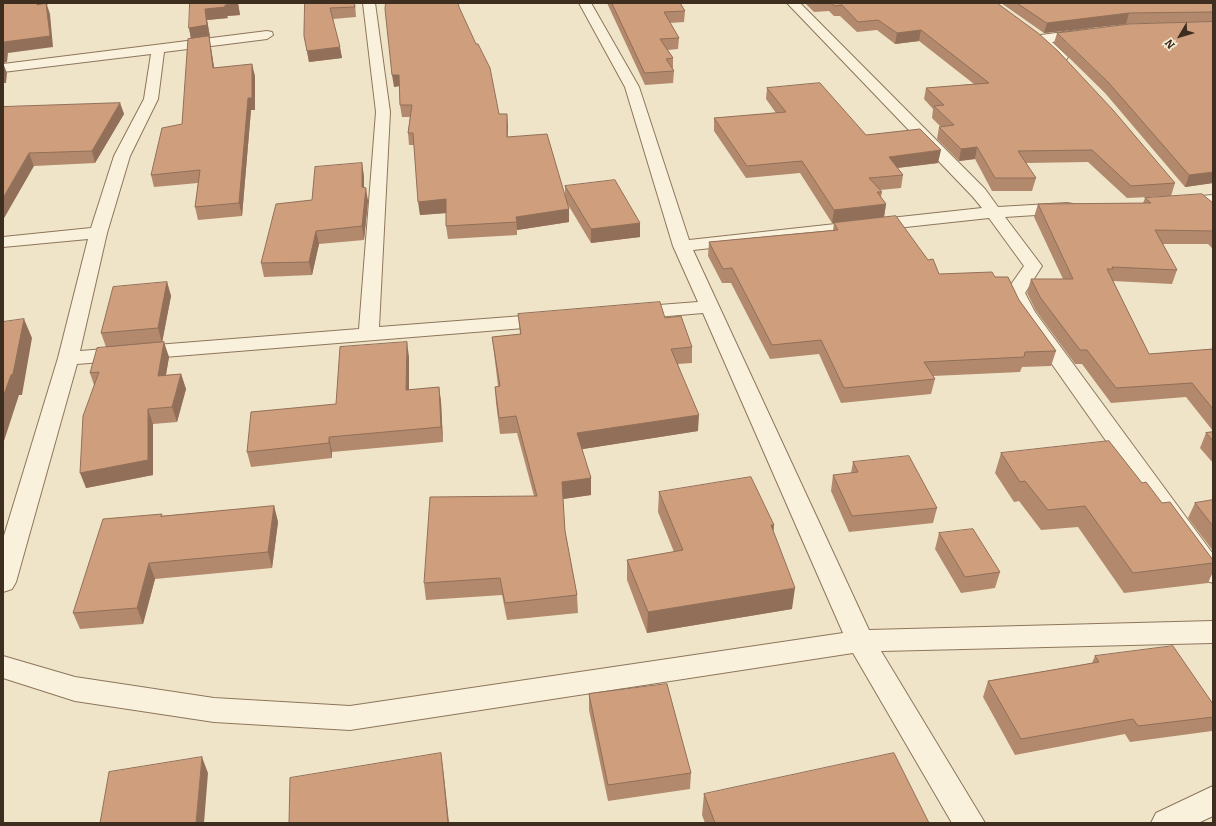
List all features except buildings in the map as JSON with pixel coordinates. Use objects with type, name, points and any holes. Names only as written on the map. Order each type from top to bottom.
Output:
[{"type":"street","points":[[368,336],[383,112],[369,3]]},
{"type":"street","points":[[584,3],[632,87],[682,246],[860,641],[969,823]]},
{"type":"street","points":[[794,3],[974,187],[994,212],[1033,266],[1015,292],[1026,313],[1213,572]]},
{"type":"street","points":[[1028,30],[1069,66]]},
{"type":"street","points":[[1041,40],[1103,31]]},
{"type":"street","points":[[3,68],[158,50],[267,35]]},
{"type":"street","points":[[3,582],[68,358],[98,233],[122,156],[151,99],[158,50]]},
{"type":"street","points":[[1163,203],[1181,195],[1213,200]]},
{"type":"street","points":[[682,246],[994,212],[1086,207]]},
{"type":"street","points":[[3,242],[98,233]]},
{"type":"street","points":[[614,315],[709,307]]},
{"type":"street","points":[[68,358],[368,336],[567,319]]},
{"type":"street","points":[[3,667],[75,689],[214,710],[350,718],[860,641],[1213,632]]},
{"type":"street","points":[[1167,823],[1213,800]]}]
